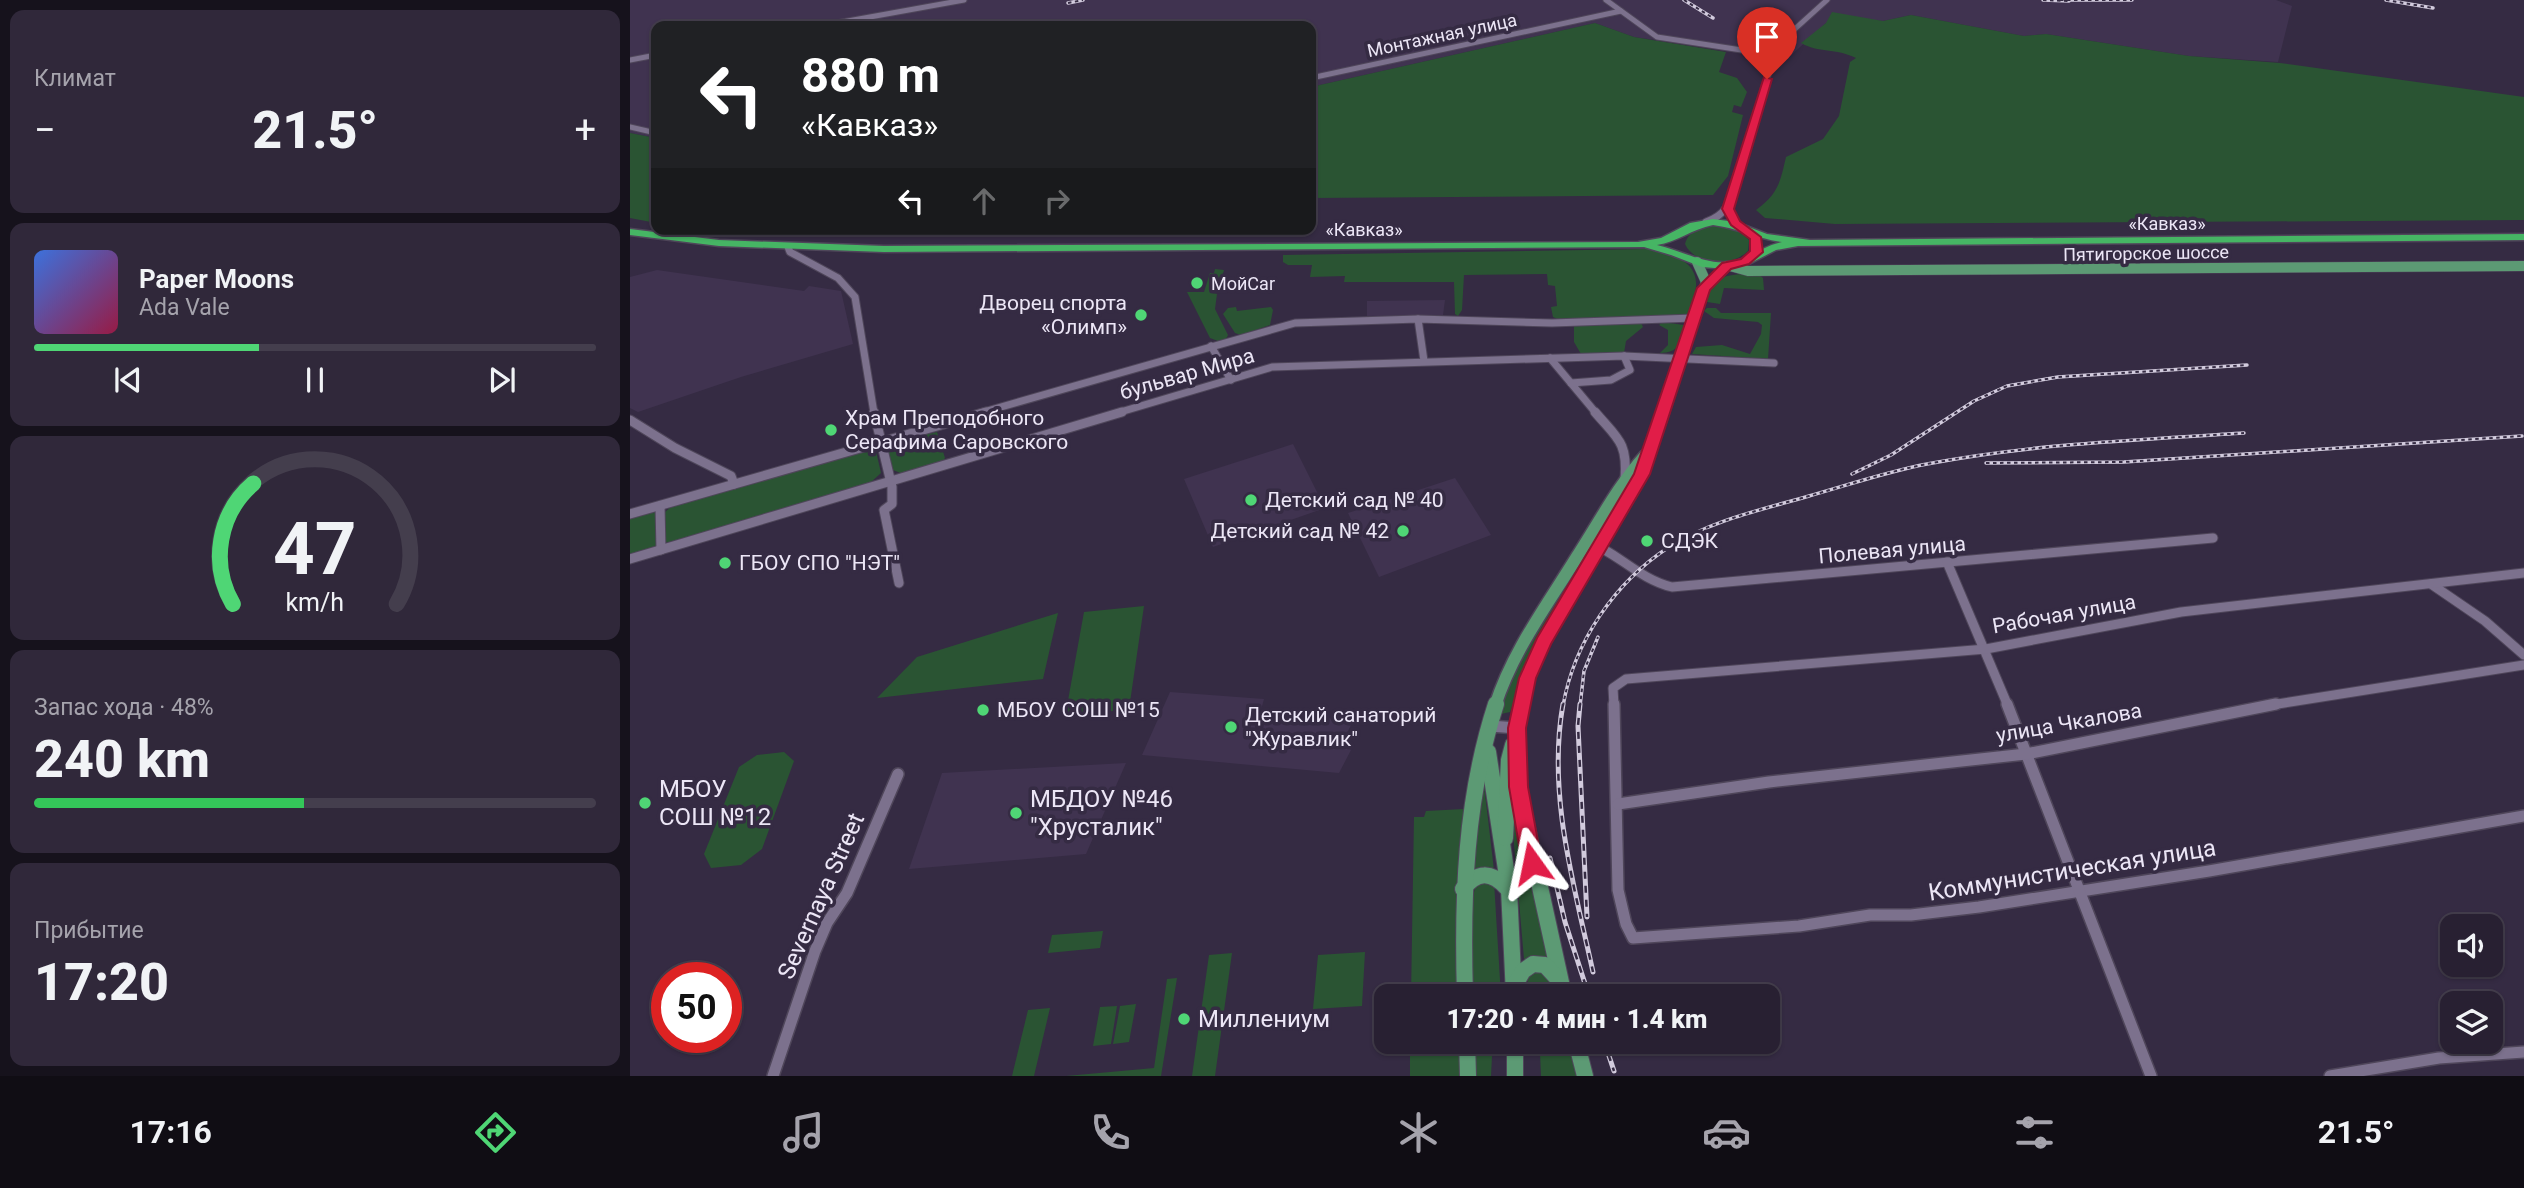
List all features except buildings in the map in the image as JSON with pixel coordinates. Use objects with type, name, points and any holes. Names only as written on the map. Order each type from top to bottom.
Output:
[{"type":"highway","name":"«Кавказ»","points":[[654,235],[719,243],[788,247],[920,249],[1638,245],[1664,241],[1704,223],[1723,222],[1780,240],[1811,243]]},
{"type":"highway","name":"«Кавказ»","points":[[630,232],[651,235]]},
{"type":"highway","points":[[1751,233],[1758,242],[1752,258]]},
{"type":"highway","points":[[1680,234],[1677,244],[1684,255]]},
{"type":"highway","name":"«Кавказ»","points":[[1638,245],[1684,255],[1697,262],[1728,266],[1785,245],[1811,243],[2524,237]]},
{"type":"main road","points":[[1752,258],[1754,268],[1769,271]]},
{"type":"main road","points":[[1465,984],[1463,890],[1473,796],[1489,730],[1509,672],[1593,543],[1642,474],[1704,288],[1705,275],[1697,262]]},
{"type":"main road","points":[[1704,288],[1728,266]]},
{"type":"main road","name":"Пятигорское шоссе","points":[[1728,266],[1748,271],[2524,266]]},
{"type":"main road","points":[[1504,855],[1509,760],[1534,659],[1625,480],[1650,451]]},
{"type":"main road","points":[[1517,728],[1518,787],[1523,817],[1561,984]]},
{"type":"main road","points":[[1489,730],[1492,797],[1504,855],[1513,984]]},
{"type":"main road","points":[[1463,890],[1468,881],[1487,873],[1495,875],[1507,888]]},
{"type":"main road","points":[[1516,984],[1519,974],[1528,965],[1541,962],[1550,967],[1559,984]]},
{"type":"main road","points":[[1467,1054],[1468,1076]]},
{"type":"main road","points":[[1515,1054],[1515,1076]]},
{"type":"main road","points":[[1579,1054],[1585,1076]]},
{"type":"street","points":[[848,21],[964,0]]},
{"type":"street","points":[[1606,0],[1649,33],[1667,40],[1774,55]]},
{"type":"street","points":[[1704,223],[1719,218],[1728,209],[1774,55],[1786,37],[1828,0]]},
{"type":"street","name":"Монтажная улица","points":[[1316,77],[1621,11]]},
{"type":"street","points":[[630,60],[651,56]]},
{"type":"street","points":[[630,127],[651,132]]},
{"type":"street","points":[[1728,209],[1740,227]]},
{"type":"street","points":[[788,247],[789,252],[846,285],[855,297],[869,391],[890,480],[892,504],[884,510],[899,583]]},
{"type":"street","name":"бульвар Мира","points":[[630,514],[1295,323],[1418,319],[1552,323],[1694,318]]},
{"type":"street","points":[[1418,319],[1424,360]]},
{"type":"street","points":[[1211,346],[1231,380]]},
{"type":"street","points":[[1571,383],[1618,379],[1626,375],[1630,370],[1624,356]]},
{"type":"street","name":"бульвар Мира","points":[[630,559],[1283,365],[1624,356],[1774,363]]},
{"type":"street","points":[[1550,358],[1624,447],[1627,457],[1625,480]]},
{"type":"street","points":[[630,420],[675,449],[731,476],[734,484]]},
{"type":"street","points":[[660,506],[661,550]]},
{"type":"street","name":"Полевая улица","points":[[1593,543],[1642,577],[1657,585],[1672,587],[2213,538]]},
{"type":"street","points":[[1947,562],[1986,649],[2151,1076]]},
{"type":"street","name":"Рабочая улица","points":[[1618,804],[1613,688],[1617,683],[1626,680],[1986,649],[2181,612],[2524,573]]},
{"type":"street","points":[[2431,584],[2485,621],[2524,655]]},
{"type":"street","name":"улица Чкалова","points":[[1618,804],[1769,782],[2026,754],[2240,710],[2524,665]]},
{"type":"street","points":[[1489,730],[1517,728]]},
{"type":"street","name":"Severnaya Street","points":[[773,1076],[815,951],[827,923],[847,893],[898,774]]},
{"type":"street","name":"Коммунистическая улица","points":[[1618,804],[1618,867],[1628,930],[1633,938],[1658,939],[1799,926],[1870,915],[1911,915],[2079,892],[2524,816]]},
{"type":"street","points":[[2330,1076],[2439,1058],[2524,1052]]},
{"type":"shaded area","points":[[630,0],[2276,0],[2292,6],[2278,62],[2189,56],[2046,34],[2024,36],[1911,15],[1883,21],[1862,19],[1826,23],[1787,59],[1634,37],[1595,23],[1316,86],[1316,21],[651,21],[651,137],[630,133]]},
{"type":"shaded area","points":[[657,270],[804,291],[809,286],[841,291],[853,344],[741,377],[638,412],[630,408],[630,277]]},
{"type":"shaded area","points":[[1445,300],[1443,315],[1367,316],[1367,301]]},
{"type":"shaded area","points":[[1293,444],[1325,508],[1213,547],[1184,479]]},
{"type":"shaded area","points":[[1455,478],[1491,535],[1379,577],[1348,513]]},
{"type":"shaded area","points":[[1170,692],[1264,699],[1261,710],[1353,721],[1344,739],[1351,750],[1339,773],[1142,755]]},
{"type":"shaded area","points":[[1126,763],[1086,854],[909,869],[942,773]]},
{"type":"green space","points":[[1832,12],[1883,21],[1911,15],[2024,36],[2046,34],[2189,56],[2280,63],[2524,97],[2524,220],[1835,224],[1765,218],[1756,210],[1769,199],[1777,187],[1786,157],[1823,139],[1839,116],[1850,62],[1856,58],[1801,43],[1826,23]]},
{"type":"green space","points":[[1595,23],[1634,37],[1726,52],[1719,72],[1737,78],[1747,92],[1741,107],[1734,105],[1732,112],[1743,115],[1728,176],[1713,195],[1316,198],[1316,86]]},
{"type":"green space","points":[[630,133],[651,137],[651,222],[630,218]]},
{"type":"green space","points":[[1714,226],[1740,231],[1749,240],[1748,251],[1724,262],[1697,257],[1685,244],[1689,236],[1700,229]]},
{"type":"green space","points":[[1648,249],[1676,257],[1690,267],[1696,282],[1687,315],[1560,320],[1553,317],[1551,307],[1557,306],[1555,286],[1548,285],[1547,274],[1464,275],[1462,310],[1458,316],[1455,314],[1454,282],[1344,282],[1345,276],[1310,277],[1312,265],[1288,265],[1283,262],[1283,255]]},
{"type":"green space","points":[[1215,269],[1224,270],[1221,280],[1216,281],[1213,293],[1217,294],[1215,309],[1228,335],[1226,339],[1218,341],[1210,338],[1187,292],[1204,292],[1210,273],[1214,273]]},
{"type":"green space","points":[[1758,274],[1763,278],[1764,290],[1724,288],[1720,304],[1707,302],[1709,292],[1718,280],[1732,275]]},
{"type":"green space","points":[[1236,307],[1237,311],[1271,307],[1273,310],[1270,325],[1241,335],[1235,333],[1223,314],[1228,308]]},
{"type":"green space","points":[[1707,308],[1716,308],[1721,313],[1771,313],[1768,359],[1692,354],[1696,347],[1722,345],[1750,354],[1761,334],[1762,325],[1758,322],[1714,318],[1704,311]]},
{"type":"green space","points":[[1662,322],[1684,325],[1682,337],[1675,349],[1660,353],[1668,345],[1668,330],[1659,325]]},
{"type":"green space","points":[[1641,323],[1643,327],[1626,341],[1624,353],[1581,354],[1574,342],[1574,326]]},
{"type":"green space","points":[[937,432],[945,458],[942,462],[903,474],[893,470],[887,450],[890,446],[895,442]]},
{"type":"green space","points":[[871,449],[876,451],[881,473],[870,483],[671,544],[664,541],[664,513],[674,504]]},
{"type":"green space","points":[[660,506],[661,550],[630,559],[630,514]]},
{"type":"green space","points":[[1589,547],[1593,548],[1529,660],[1510,712],[1501,714],[1499,712],[1528,647]]},
{"type":"green space","points":[[1144,606],[1129,709],[1065,717],[1084,612]]},
{"type":"green space","points":[[1058,613],[1043,679],[877,698],[917,657]]},
{"type":"green space","points":[[784,752],[794,761],[762,849],[741,865],[711,868],[704,854],[739,767],[757,755]]},
{"type":"green space","points":[[1484,785],[1494,870],[1470,876],[1469,855]]},
{"type":"green space","points":[[1513,786],[1553,960],[1524,959],[1512,821]]},
{"type":"green space","points":[[1426,811],[1466,811],[1462,984],[1411,984],[1414,817],[1424,817]]},
{"type":"green space","points":[[1477,882],[1494,882],[1500,984],[1472,984],[1473,896]]},
{"type":"green space","points":[[1103,931],[1100,948],[1048,953],[1052,935]]},
{"type":"green space","points":[[1365,952],[1362,1006],[1313,1009],[1318,955]]},
{"type":"green space","points":[[1232,953],[1215,1076],[1192,1076],[1209,955]]},
{"type":"green space","points":[[1534,968],[1549,975],[1552,984],[1528,984],[1528,975]]},
{"type":"green space","points":[[1177,978],[1161,1076],[1066,1076],[1154,1068],[1167,979]]},
{"type":"green space","points":[[1136,1004],[1129,1042],[1113,1044],[1120,1006]]},
{"type":"green space","points":[[1117,1006],[1111,1044],[1093,1046],[1100,1007]]},
{"type":"green space","points":[[1050,1008],[1034,1076],[1012,1076],[1028,1010]]},
{"type":"green space","points":[[1410,1054],[1461,1054],[1460,1076],[1410,1076]]},
{"type":"green space","points":[[1474,1054],[1501,1054],[1492,1056],[1491,1076],[1475,1076]]},
{"type":"green space","points":[[1540,1054],[1573,1054],[1579,1076],[1541,1076]]},
{"type":"railway","points":[[1068,3],[1083,0]]},
{"type":"railway","points":[[1684,0],[1713,18]]},
{"type":"railway","points":[[2043,0],[2069,1]]},
{"type":"railway","points":[[2060,0],[2132,0]]},
{"type":"railway","points":[[2386,0],[2433,8]]},
{"type":"railway","points":[[1852,474],[1891,455],[1974,401],[2007,386],[2058,377],[2247,365]]},
{"type":"railway","points":[[1563,706],[1568,682],[1587,637],[1615,596],[1649,561],[1702,530],[1755,511],[1882,475],[1966,457],[2045,447],[2244,433]]},
{"type":"railway","points":[[1986,463],[2124,462],[2522,436]]},
{"type":"railway","points":[[1580,706],[1584,671],[1598,637]]},
{"type":"railway","points":[[1563,704],[1559,738],[1560,805],[1571,873],[1593,972]]},
{"type":"railway","points":[[1580,704],[1578,726],[1587,917]]},
{"type":"railway","points":[[1550,858],[1565,922],[1585,984]]},
{"type":"railway","points":[[1608,1054],[1614,1071]]},
{"type":"place","name":"МойCar","points":[[1197,283]]},
{"type":"place","name":"Дворец спорта «Олимп»","points":[[1141,315]]},
{"type":"place","name":"Храм Преподобного Серафима Саровского","points":[[831,430]]},
{"type":"place","name":"Детский сад № 40","points":[[1251,500]]},
{"type":"place","name":"Детский сад № 42","points":[[1403,531]]},
{"type":"place","name":"СДЭК","points":[[1647,541]]},
{"type":"place","name":"ГБОУ СПО \"НЭТ\"","points":[[725,563]]},
{"type":"place","name":"МБОУ СОШ №15","points":[[983,710]]},
{"type":"place","name":"Детский санаторий \"Журавлик\"","points":[[1231,727]]},
{"type":"place","name":"МБОУ СОШ №12","points":[[645,803]]},
{"type":"place","name":"МБДОУ №46 \"Хрусталик\"","points":[[1016,813]]},
{"type":"place","name":"Миллениум","points":[[1184,1019]]},
{"type":"route","points":[[1532,863],[1518,787],[1517,728],[1528,678],[1534,659],[1648,461],[1704,288],[1727,266],[1745,262],[1757,252],[1758,242],[1755,237],[1735,223],[1728,209],[1767,79]]}]
